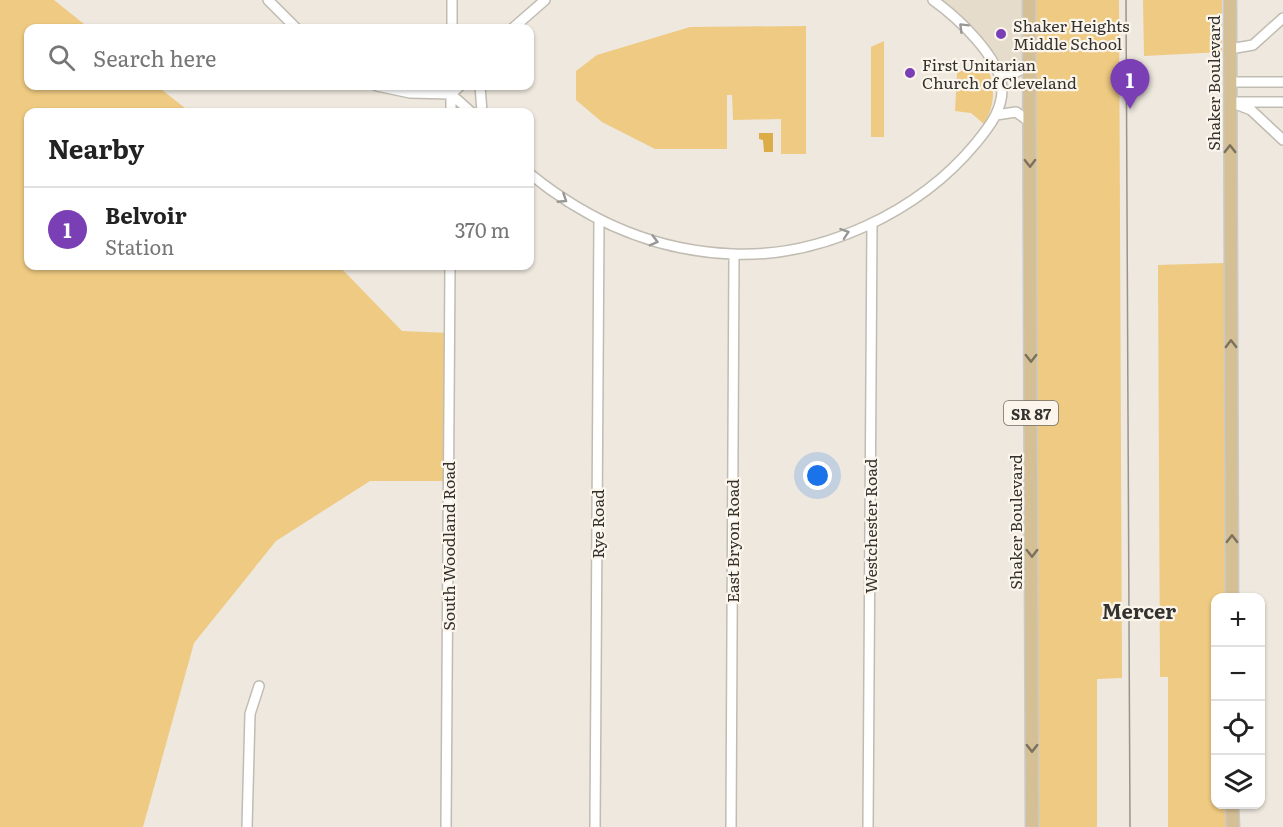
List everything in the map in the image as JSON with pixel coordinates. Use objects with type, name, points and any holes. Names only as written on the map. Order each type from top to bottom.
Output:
[{"type":"main road","name":"Shaker Boulevard","points":[[1029,0],[1032,827]]},
{"type":"main road","name":"Shaker Boulevard","points":[[1230,0],[1232,593]]},
{"type":"main road","points":[[1232,809],[1233,827]]},
{"type":"street","points":[[268,0],[292,24]]},
{"type":"street","points":[[452,0],[452,24]]},
{"type":"street","points":[[518,24],[545,0]]},
{"type":"street","points":[[534,177],[560,197],[599,221],[660,243],[695,251],[734,254],[765,253],[808,245],[872,224],[902,207],[944,176],[972,147],[996,115],[1002,94],[998,70],[976,40],[933,0]]},
{"type":"street","points":[[1230,49],[1253,45],[1283,18]]},
{"type":"street","points":[[998,70],[1015,73],[1029,65]]},
{"type":"street","points":[[1230,82],[1283,82]]},
{"type":"street","points":[[1268,102],[1261,92],[1269,82]]},
{"type":"street","points":[[396,90],[410,93],[451,90]]},
{"type":"street","points":[[451,90],[451,108]]},
{"type":"street","points":[[451,90],[467,108]]},
{"type":"street","points":[[480,90],[482,108]]},
{"type":"street","points":[[1230,102],[1283,102]]},
{"type":"street","points":[[1230,102],[1251,110],[1283,140]]},
{"type":"street","points":[[996,115],[1016,112],[1030,122]]},
{"type":"street","name":"Rye Road","points":[[595,827],[599,221]]},
{"type":"street","name":"Westchester Road","points":[[868,827],[872,224]]},
{"type":"street","name":"East Bryon Road","points":[[731,827],[734,254]]},
{"type":"street","name":"South Woodland Road","points":[[446,827],[450,270]]},
{"type":"street","points":[[247,827],[250,714],[259,686]]},
{"type":"shaded area","points":[[0,0],[54,0],[84,24],[24,24],[24,90],[162,90],[185,108],[24,108],[24,270],[343,270],[402,331],[449,333],[448,481],[370,481],[276,541],[194,643],[143,827],[0,827]]},
{"type":"shaded area","name":"Shaker Heights Middle School","points":[[941,0],[1025,0],[1024,60],[1012,68],[1004,67],[967,24]]},
{"type":"shaded area","points":[[1029,0],[1119,0],[1122,678],[1097,679],[1097,827],[1033,827]]},
{"type":"shaded area","points":[[1143,0],[1222,0],[1222,52],[1144,56]]},
{"type":"shaded area","points":[[806,26],[806,154],[781,154],[781,119],[733,120],[732,95],[727,95],[727,149],[655,149],[602,122],[576,100],[576,71],[597,55],[690,27]]},
{"type":"shaded area","points":[[884,41],[884,137],[871,137],[871,47]]},
{"type":"shaded area","points":[[984,61],[991,77],[993,93],[991,108],[984,124],[971,113],[955,111],[957,73]]},
{"type":"shaded area","points":[[759,133],[773,133],[773,152],[764,152],[763,140],[759,139]]},
{"type":"shaded area","points":[[1225,263],[1226,593],[1211,593],[1211,809],[1227,809],[1227,827],[1168,827],[1168,677],[1160,677],[1158,265]]},
{"type":"tram line","points":[[1126,0],[1130,827]]},
{"type":"place","name":"Shaker Heights Middle School","points":[[1001,34]]},
{"type":"place","name":"First Unitarian Church of Cleveland","points":[[910,73]]},
{"type":"place","name":"Belvoir","points":[[1130,109]]},
{"type":"district","name":"Mercer","points":[[1139,610]]}]
